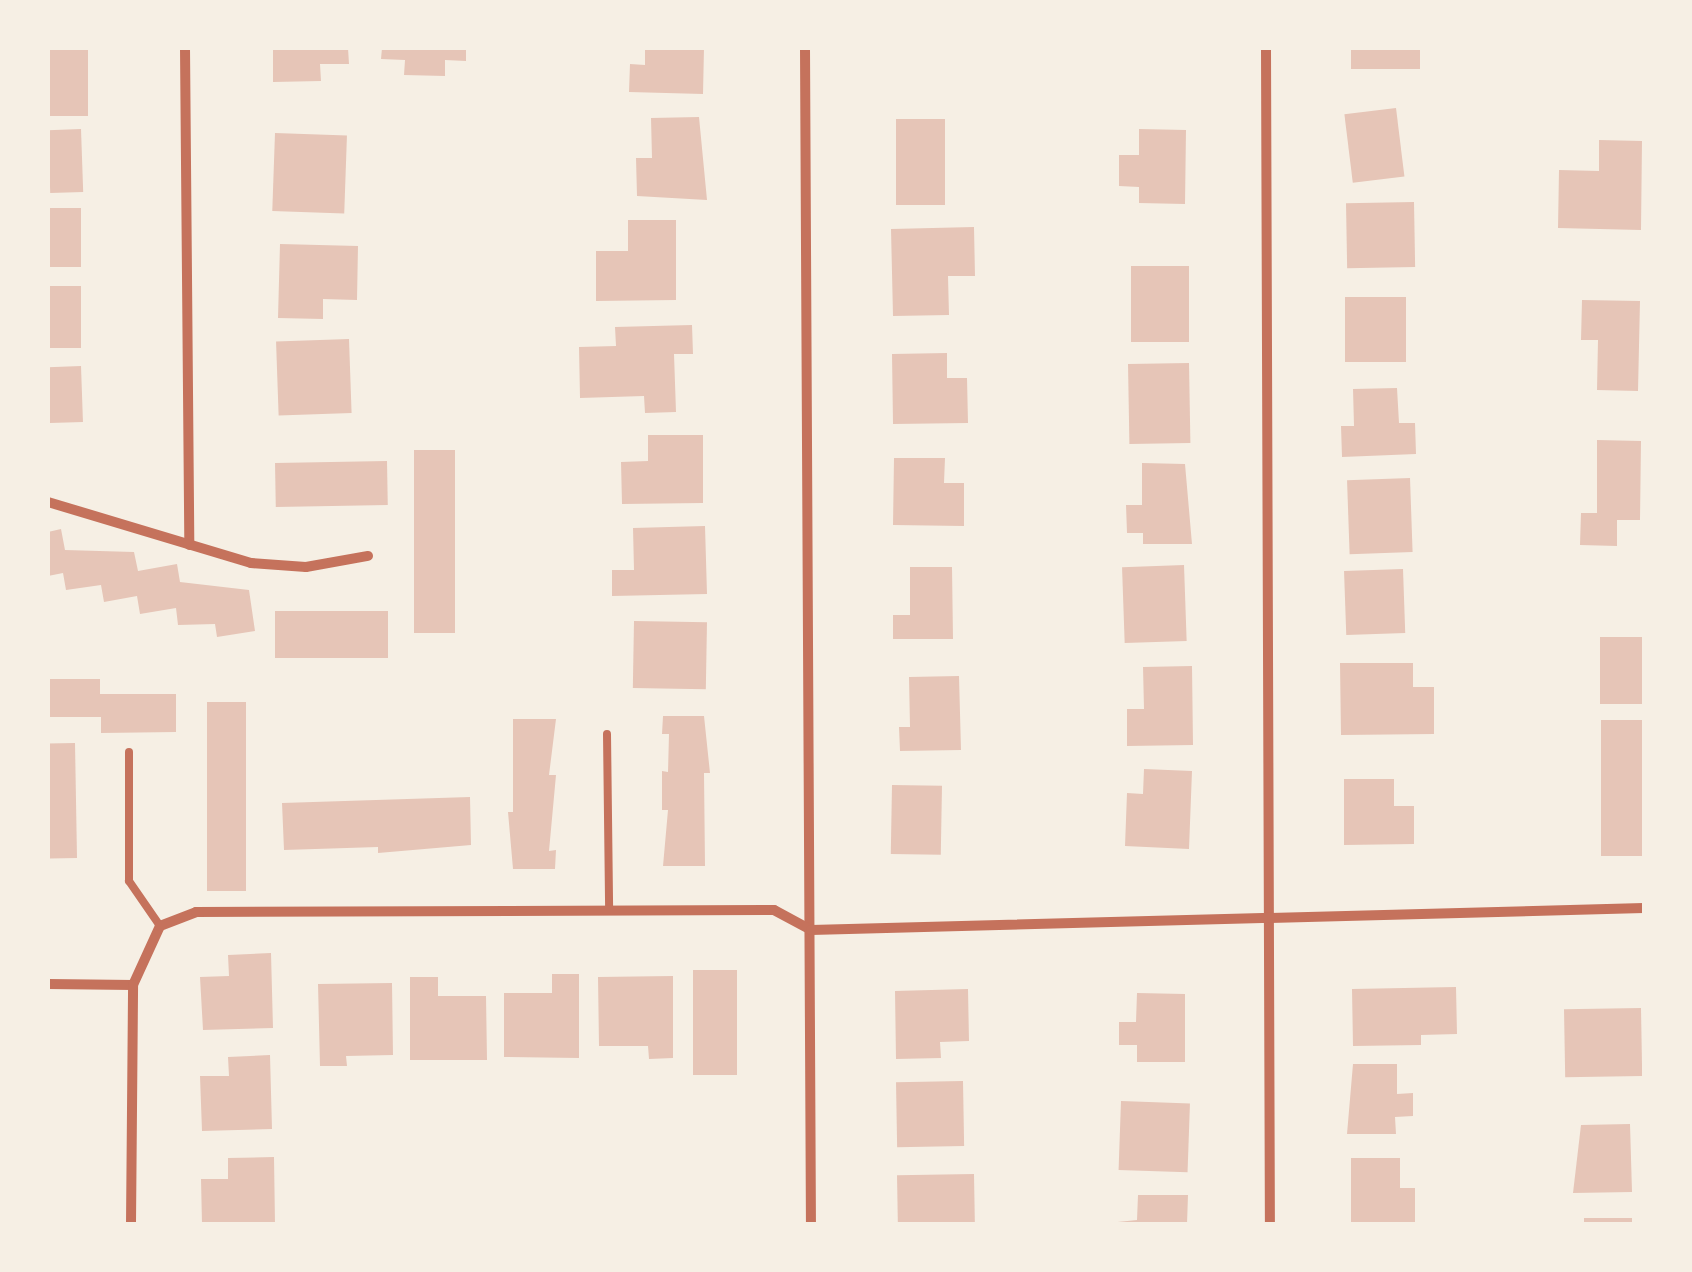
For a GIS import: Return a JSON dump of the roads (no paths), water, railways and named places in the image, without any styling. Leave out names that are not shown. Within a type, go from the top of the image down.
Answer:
[{"type":"street","points":[[185,48],[188,544]]},
{"type":"street","points":[[805,48],[811,1224]]},
{"type":"street","points":[[1266,48],[1270,1224]]},
{"type":"street","points":[[48,502],[278,566],[368,556]]},
{"type":"street","points":[[131,1224],[132,985],[160,926],[196,912],[774,910],[812,930],[1644,908]]},
{"type":"street","points":[[48,984],[132,985]]},
{"type":"lane","points":[[606,734],[610,910]]},
{"type":"lane","points":[[129,752],[129,882],[160,926]]}]
